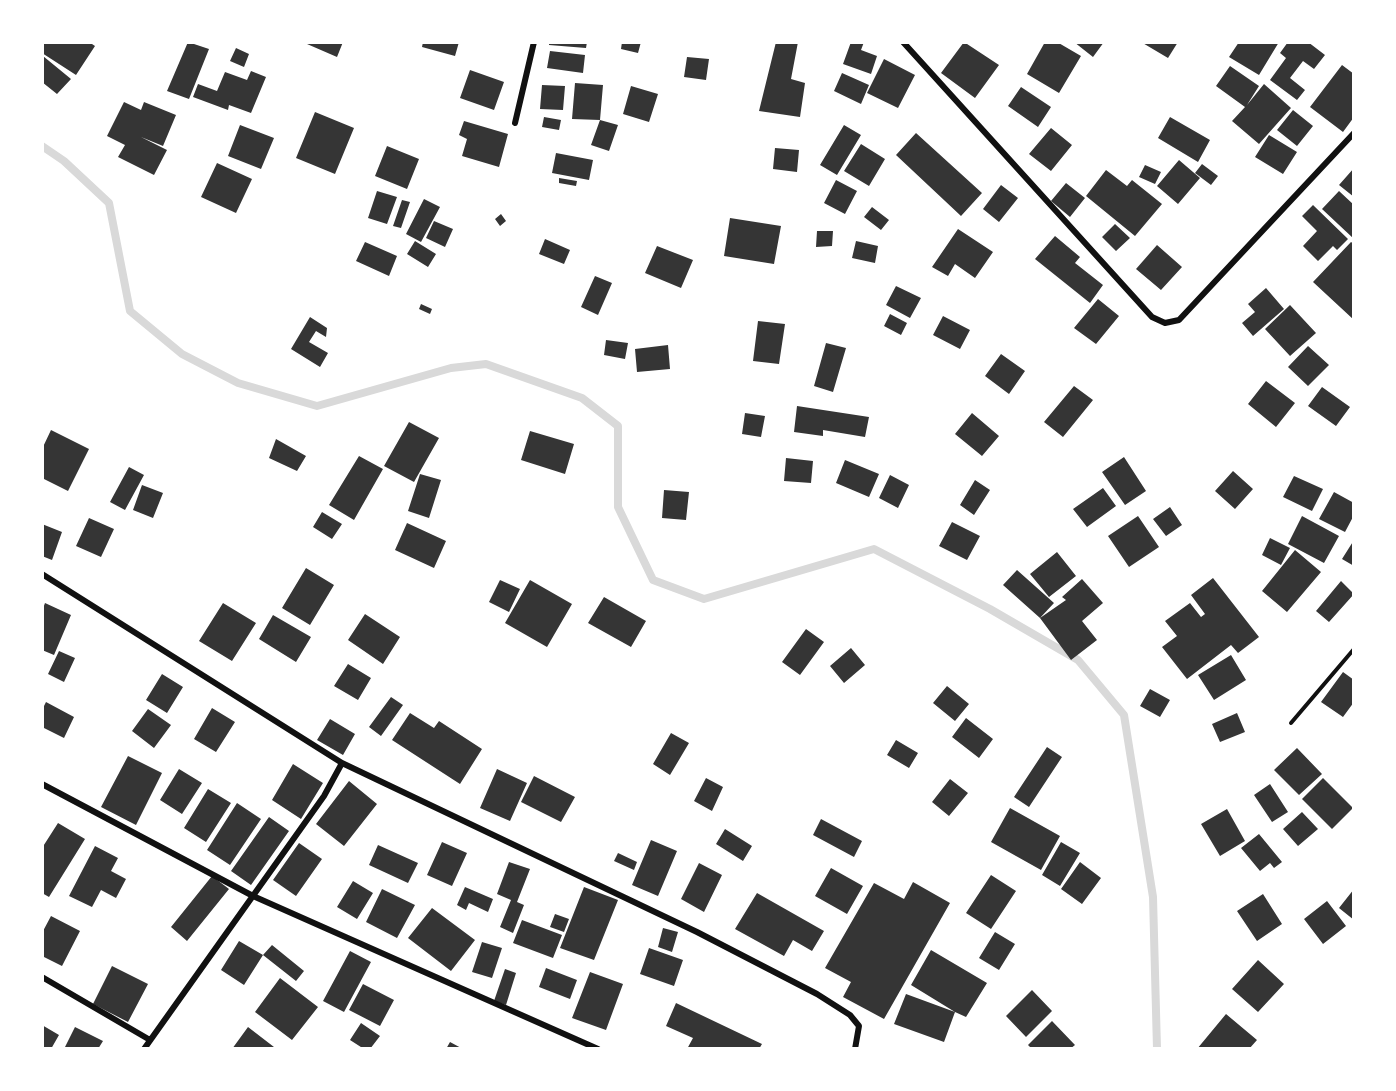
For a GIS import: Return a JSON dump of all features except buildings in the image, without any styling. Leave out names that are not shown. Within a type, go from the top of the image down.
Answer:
[{"type":"street","points":[[515,123],[534,42]]},
{"type":"street","points":[[903,42],[1152,317],[1166,323],[1179,320],[1354,133]]},
{"type":"street","points":[[42,574],[342,763],[697,932],[817,993],[850,1015],[859,1026],[855,1049]]},
{"type":"street","points":[[144,1049],[324,796],[342,763]]},
{"type":"street","points":[[42,784],[254,896],[598,1049]]},
{"type":"street","points":[[42,977],[150,1041]]},
{"type":"path","points":[[1291,723],[1354,649]]},
{"type":"waterway","points":[[42,146],[64,161],[109,203],[130,311],[182,354],[238,383],[317,406],[451,368],[486,364],[582,398],[618,426],[618,507],[653,580],[704,599],[874,549],[990,609],[1078,660],[1124,715],[1153,897],[1157,1049]]}]
